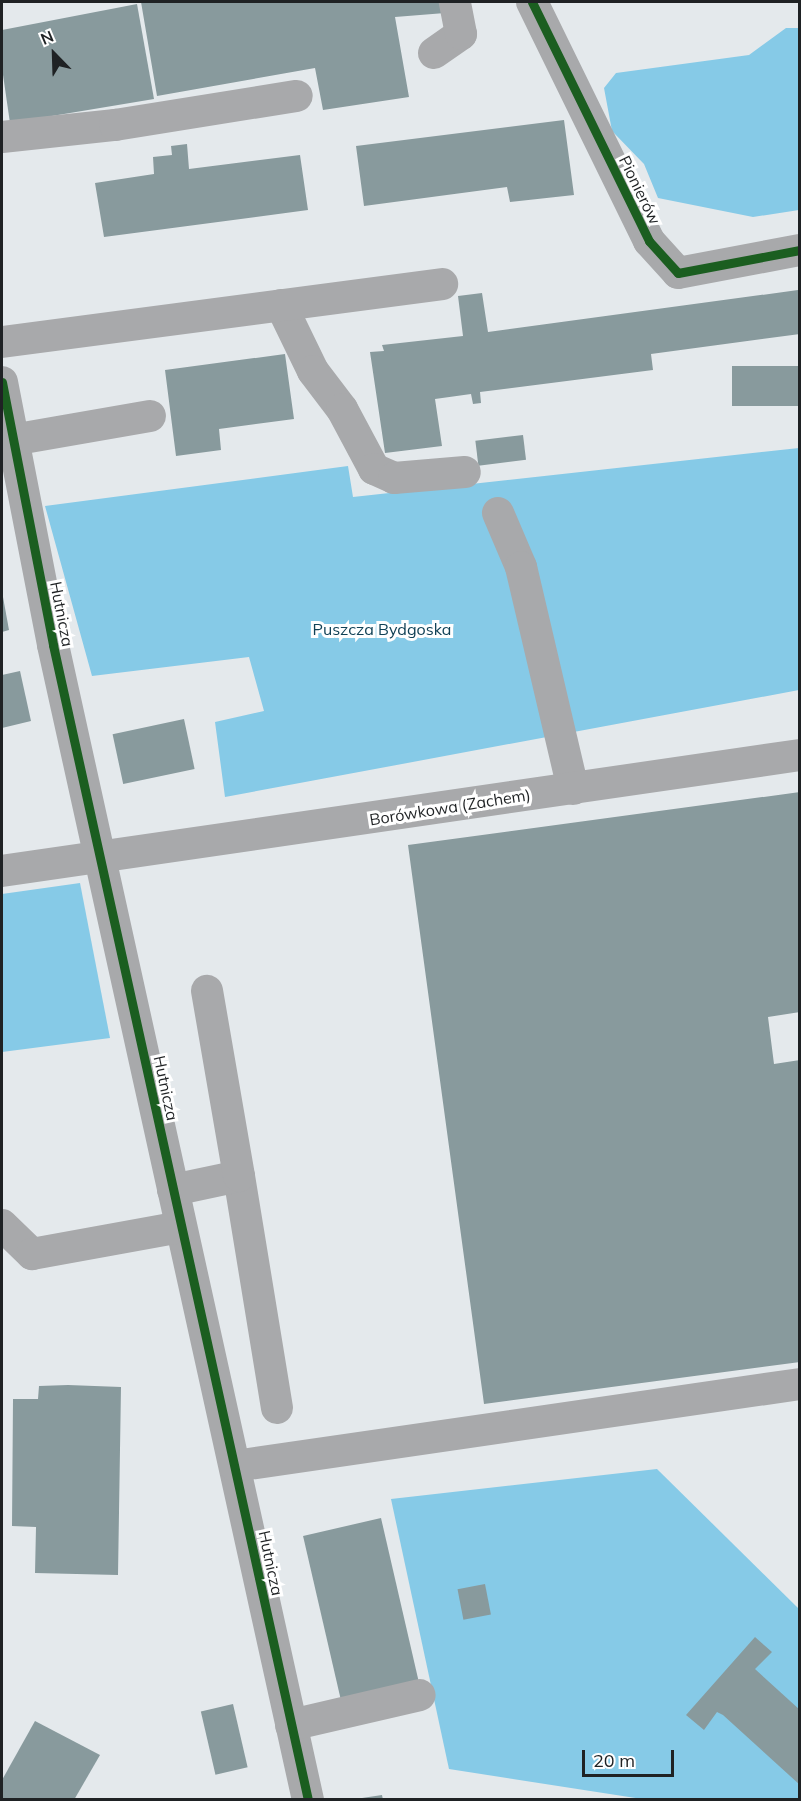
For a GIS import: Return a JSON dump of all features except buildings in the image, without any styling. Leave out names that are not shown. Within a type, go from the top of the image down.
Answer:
[{"type":"street","points":[[434,53],[460,34],[455,2]]},
{"type":"street","name":"Pionierów","points":[[532,2],[649,241],[678,273],[800,250]]},
{"type":"street","points":[[2,137],[115,125],[297,96]]},
{"type":"street","points":[[2,342],[442,284]]},
{"type":"street","points":[[281,305],[313,371],[342,409],[374,468],[394,478],[465,472]]},
{"type":"street","name":"Hutnicza","points":[[2,382],[12,440],[100,857],[308,1800]]},
{"type":"street","points":[[12,440],[150,416]]},
{"type":"street","points":[[498,513],[521,567],[573,789]]},
{"type":"street","name":"Borówkowa (Zachem)","points":[[2,871],[800,755]]},
{"type":"street","points":[[207,991],[277,1408]]},
{"type":"street","points":[[173,1190],[239,1176]]},
{"type":"street","points":[[2,1225],[32,1254],[181,1227]]},
{"type":"street","points":[[235,1466],[800,1384]]},
{"type":"street","points":[[291,1725],[420,1695]]},
{"type":"green space","points":[[786,28],[799,28],[799,210],[753,217],[658,198],[644,164],[612,131],[604,88],[616,73],[749,55]]},
{"type":"green space","name":"Puszcza Bydgoska","points":[[799,448],[799,690],[225,797],[215,722],[264,711],[249,657],[92,676],[45,506],[348,466],[353,497]]},
{"type":"green space","points":[[80,883],[110,1038],[2,1052],[2,894]]},
{"type":"green space","points":[[657,1469],[799,1609],[799,1799],[642,1799],[449,1769],[391,1499]]},
{"type":"cycle path","points":[[532,2],[649,241],[678,273],[800,250]]},
{"type":"cycle path","points":[[2,382],[53,645],[308,1800]]}]
